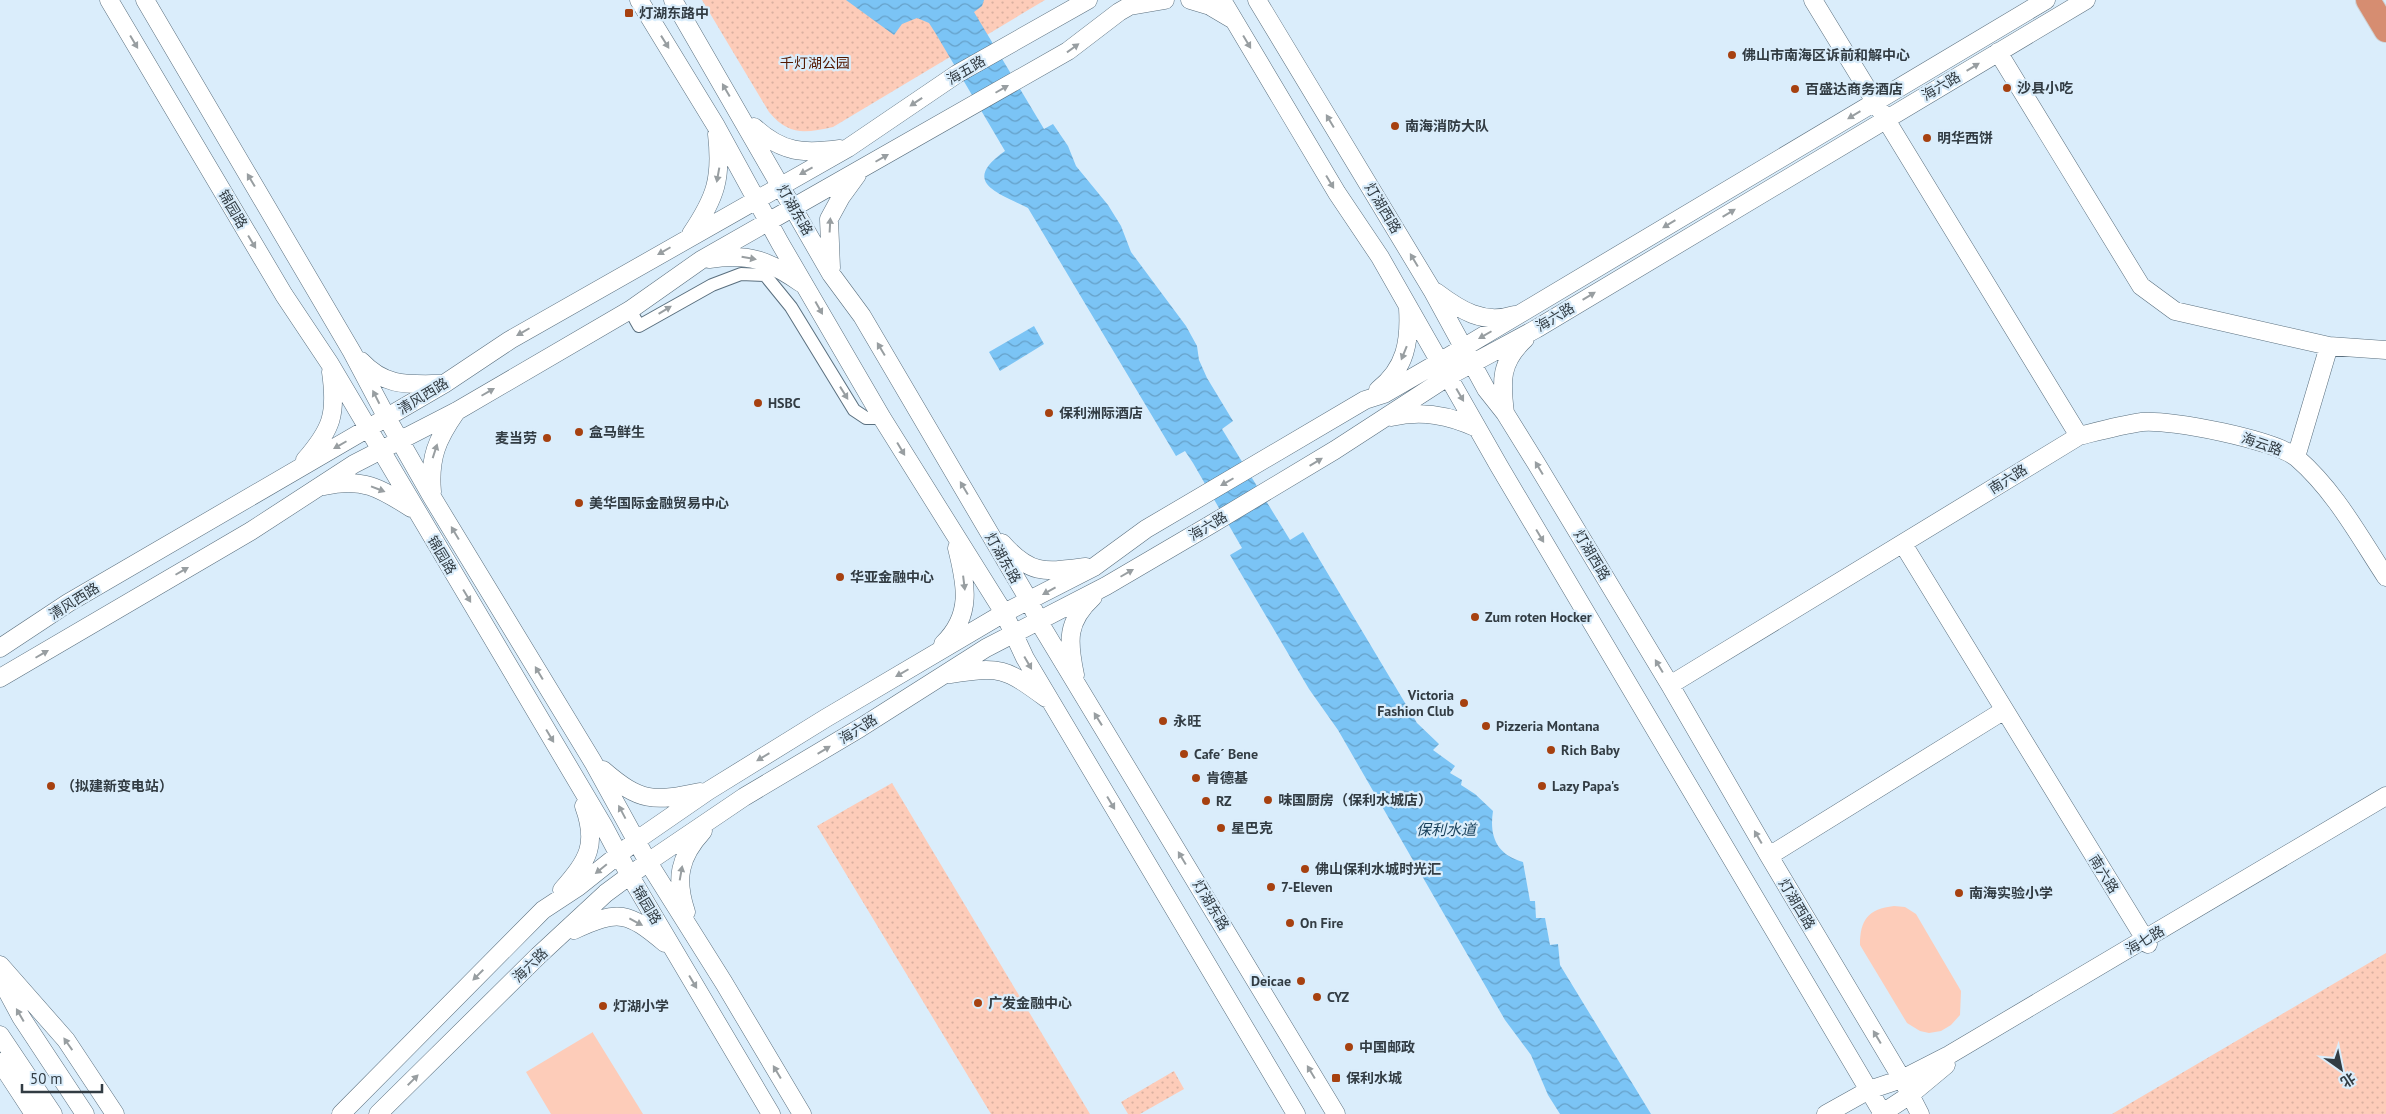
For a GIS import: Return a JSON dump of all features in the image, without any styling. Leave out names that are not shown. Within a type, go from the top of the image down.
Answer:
[{"type":"highway","points":[[2368,0],[2386,30]]},
{"type":"main road","name":"锦园路","points":[[109,0],[284,295],[330,364],[574,775],[620,854],[630,876],[770,1114]]},
{"type":"main road","points":[[145,0],[352,352],[380,377],[396,383],[444,384]]},
{"type":"main road","name":"灯湖东路","points":[[639,0],[716,126],[768,221],[882,418],[1004,613],[1013,635],[1051,703],[1296,1114]]},
{"type":"main road","name":"灯湖东路","points":[[673,0],[832,274],[862,316],[1030,602],[1039,622],[1077,686],[1336,1114]]},
{"type":"main road","name":"海五路","points":[[848,148],[956,74],[1088,0]]},
{"type":"main road","points":[[1135,3],[1165,0]]},
{"type":"main road","points":[[1190,0],[1210,6],[1233,20]]},
{"type":"main road","name":"灯湖西路","points":[[1222,0],[1337,193],[1380,257],[1478,428],[1788,953],[1856,1064],[1882,1114]]},
{"type":"main road","points":[[1814,0],[2078,436]]},
{"type":"main road","name":"海六路","points":[[378,1114],[558,938],[606,894],[648,862],[717,815],[986,648],[1106,586],[1210,526],[1335,450],[1527,311],[2046,0]]},
{"type":"main road","name":"海六路","points":[[1467,355],[1536,329],[2086,0]]},
{"type":"main road","name":"灯湖西路","points":[[1258,1],[1432,290],[1486,389],[1505,414],[1670,685],[1902,1079],[1920,1114]]},
{"type":"main road","name":"清风西路","points":[[0,678],[251,531],[379,449],[457,411],[630,310],[701,260],[1068,51],[1135,3]]},
{"type":"main road","points":[[1998,52],[2141,286],[2175,311],[2329,346],[2386,350]]},
{"type":"main road","points":[[740,113],[770,142],[788,148],[822,151],[848,148]]},
{"type":"main road","points":[[689,237],[709,208],[716,185],[720,162],[716,126]]},
{"type":"main road","name":"清风西路","points":[[0,648],[68,603],[444,384],[510,340],[848,148]]},
{"type":"main road","points":[[832,274],[829,219],[841,197],[862,169]]},
{"type":"main road","points":[[701,260],[732,256],[750,257],[778,267],[807,287]]},
{"type":"main road","points":[[1432,290],[1463,312],[1483,318],[1503,318],[1527,311]]},
{"type":"main road","points":[[1365,400],[1389,380],[1404,356],[1409,340],[1408,305]]},
{"type":"main road","points":[[1505,414],[1502,374],[1515,348],[1536,329]]},
{"type":"main road","points":[[2296,457],[2329,346]]},
{"type":"main road","name":"锦园路","points":[[352,352],[386,418],[400,439],[432,497],[594,762],[648,862],[802,1114]]},
{"type":"main road","points":[[296,470],[321,442],[331,424],[334,403],[330,364]]},
{"type":"main road","name":"海六路","points":[[341,1114],[543,910],[578,887],[637,840],[708,791],[1004,613],[1030,602],[1094,567],[1146,529],[1365,400],[1445,369]]},
{"type":"main road","points":[[432,497],[430,475],[432,455],[442,431],[457,411]]},
{"type":"main road","points":[[1378,420],[1409,413],[1430,413],[1444,415],[1478,428]]},
{"type":"main road","name":"海云路","points":[[2078,436],[2144,422],[2217,430],[2277,448],[2296,457],[2333,495],[2386,577]]},
{"type":"main road","name":"南六路","points":[[2078,436],[1902,544],[2146,942]]},
{"type":"main road","points":[[314,489],[335,484],[356,483],[379,487],[416,511]]},
{"type":"main road","points":[[981,519],[1016,559],[1030,568],[1062,570],[1094,567]]},
{"type":"main road","points":[[929,657],[953,634],[966,597],[963,571],[954,535]]},
{"type":"main road","points":[[1670,685],[1902,544]]},
{"type":"main road","points":[[974,567],[986,569],[994,567],[998,563],[1001,554]]},
{"type":"main road","points":[[1077,686],[1070,640],[1073,623],[1082,607],[1106,586]]},
{"type":"main road","points":[[943,675],[984,668],[1003,671],[1022,681],[1051,703]]},
{"type":"main road","points":[[1769,856],[2003,711]]},
{"type":"main road","points":[[594,762],[619,784],[635,794],[648,798],[661,799],[708,791]]},
{"type":"main road","points":[[543,910],[582,867],[590,850],[590,822],[574,775]]},
{"type":"main road","name":"海七路","points":[[1882,1114],[1910,1095],[1950,1062],[2386,796]]},
{"type":"main road","name":"海七路","points":[[1826,1114],[1869,1090],[1902,1079],[1942,1060],[2386,803]]},
{"type":"main road","points":[[694,936],[679,892],[680,874],[685,855],[697,837],[717,815]]},
{"type":"main road","points":[[558,938],[596,920],[612,916],[628,917],[643,925],[674,950]]},
{"type":"main road","points":[[0,965],[66,1040],[115,1114]]},
{"type":"main road","points":[[0,978],[21,1017],[85,1114]]},
{"type":"main road","points":[[0,1035],[53,1114]]},
{"type":"main road","points":[[0,1062],[34,1114]]},
{"type":"street","points":[[630,310],[639,326],[712,285],[741,274],[764,275],[791,307],[854,410],[866,418],[882,418]]},
{"type":"green space","name":"千灯湖公园","points":[[702,0],[1045,0],[833,127],[814,131],[798,131],[776,120],[769,112]]},
{"type":"green space","points":[[892,783],[1090,1114],[991,1114],[817,826]]},
{"type":"green space","points":[[1894,906],[1905,907],[1916,914],[1961,991],[1960,1015],[1951,1025],[1941,1031],[1929,1033],[1920,1031],[1907,1023],[1860,945],[1860,936],[1867,917],[1878,910]]},
{"type":"green space","points":[[2386,953],[2386,1114],[2112,1114]]},
{"type":"green space","points":[[593,1032],[643,1114],[551,1114],[526,1072]]},
{"type":"green space","points":[[1174,1071],[1184,1089],[1140,1114],[1128,1114],[1121,1102]]},
{"type":"water","name":"保利水道","points":[[846,0],[984,0],[982,6],[974,12],[1044,129],[1053,124],[1068,146],[1076,166],[1108,205],[1121,226],[1131,252],[1186,326],[1197,346],[1199,360],[1207,378],[1233,421],[1222,429],[1290,540],[1303,532],[1417,723],[1439,744],[1433,750],[1455,766],[1450,773],[1462,780],[1461,785],[1475,794],[1493,811],[1492,829],[1497,844],[1507,855],[1523,862],[1530,901],[1535,901],[1536,918],[1545,918],[1550,945],[1558,944],[1560,965],[1651,1114],[1560,1114],[1548,1095],[1531,1055],[1505,1020],[1338,730],[1309,689],[1230,555],[1242,548],[1193,463],[1185,451],[1176,456],[1028,208],[1005,197],[988,185],[985,178],[986,171],[992,162],[1005,151],[929,23],[917,18],[902,24],[894,35]]},
{"type":"water","points":[[1034,326],[1044,344],[1000,371],[989,352]]},
{"type":"place","name":"灯湖东路中","points":[[629,13]]},
{"type":"place","name":"佛山市南海区诉前和解中心","points":[[1732,55]]},
{"type":"place","name":"沙县小吃","points":[[2007,88]]},
{"type":"place","name":"百盛达商务酒店","points":[[1795,89]]},
{"type":"place","name":"南海消防大队","points":[[1395,126]]},
{"type":"place","name":"明华西饼","points":[[1927,138]]},
{"type":"place","name":"HSBC","points":[[758,403]]},
{"type":"place","name":"保利洲际酒店","points":[[1049,413]]},
{"type":"place","name":"盒马鲜生","points":[[579,432]]},
{"type":"place","name":"麦当劳","points":[[547,438]]},
{"type":"place","name":"美华国际金融贸易中心","points":[[579,503]]},
{"type":"place","name":"华亚金融中心","points":[[840,577]]},
{"type":"place","name":"Zum roten Hocker","points":[[1475,617]]},
{"type":"place","name":"Victoria Fashion Club","points":[[1464,703]]},
{"type":"place","name":"永旺","points":[[1163,721]]},
{"type":"place","name":"Pizzeria Montana","points":[[1486,726]]},
{"type":"place","name":"Rich Baby","points":[[1551,750]]},
{"type":"place","name":"Cafe´ Bene","points":[[1184,754]]},
{"type":"place","name":"肯德基","points":[[1196,778]]},
{"type":"place","name":"（拟建新变电站）","points":[[51,786]]},
{"type":"place","name":"Lazy Papa's","points":[[1542,786]]},
{"type":"place","name":"味国厨房（保利水城店）","points":[[1268,800]]},
{"type":"place","name":"RZ","points":[[1206,801]]},
{"type":"place","name":"星巴克","points":[[1221,828]]},
{"type":"place","name":"佛山保利水城时光汇","points":[[1305,869]]},
{"type":"place","name":"7-Eleven","points":[[1271,887]]},
{"type":"place","name":"南海实验小学","points":[[1959,893]]},
{"type":"place","name":"On Fire","points":[[1290,923]]},
{"type":"place","name":"Deicae","points":[[1301,981]]},
{"type":"place","name":"CYZ","points":[[1317,997]]},
{"type":"place","name":"广发金融中心","points":[[978,1003]]},
{"type":"place","name":"灯湖小学","points":[[603,1006]]},
{"type":"place","name":"中国邮政","points":[[1349,1047]]},
{"type":"place","name":"保利水城","points":[[1336,1078]]}]
